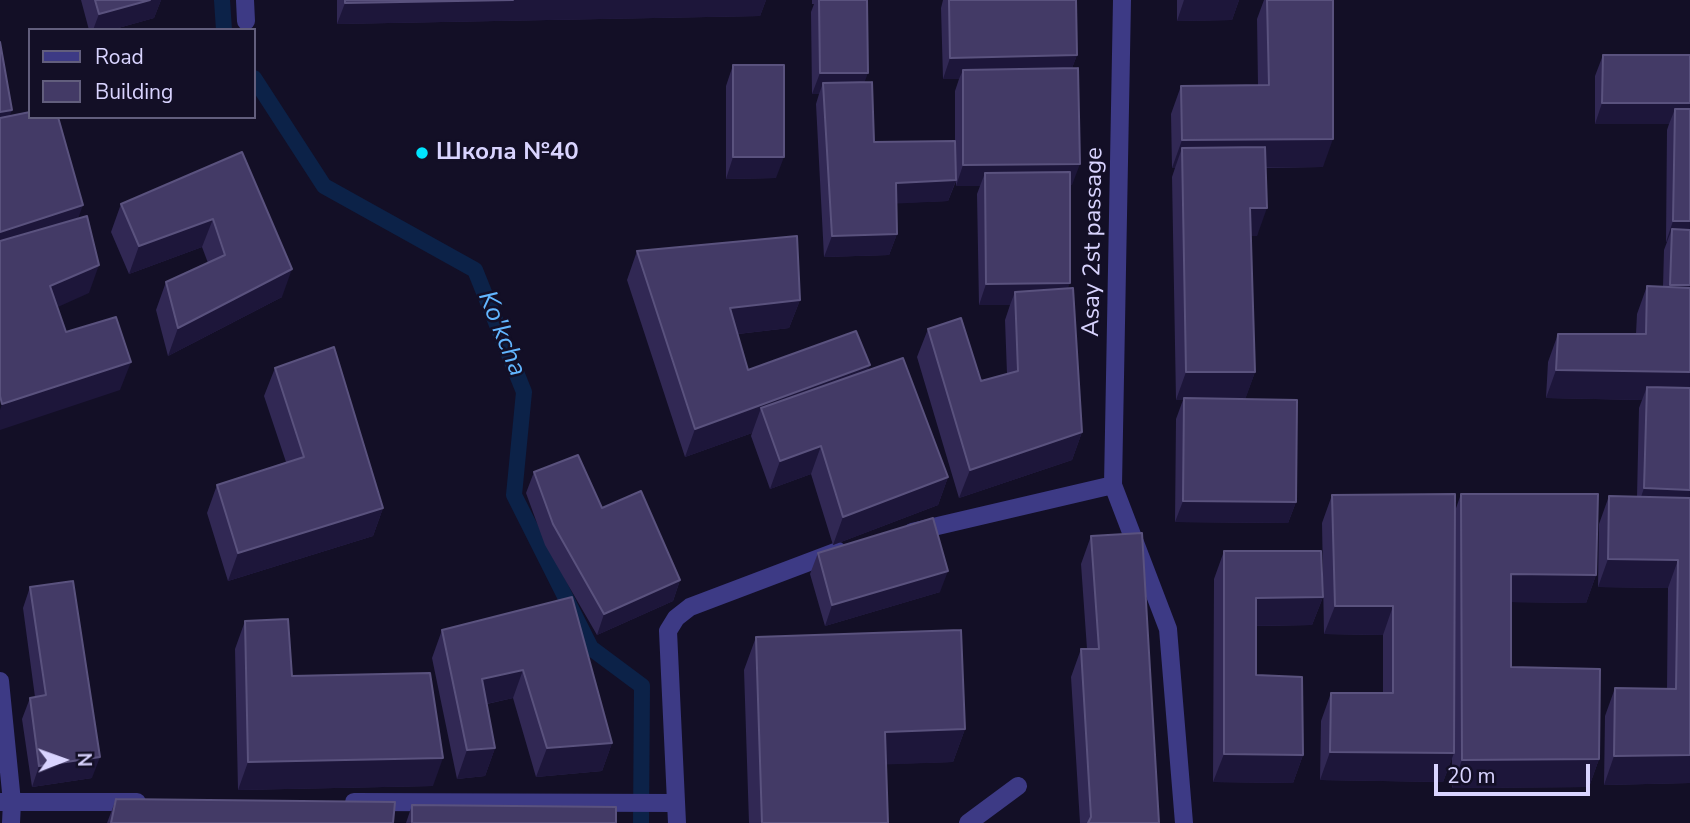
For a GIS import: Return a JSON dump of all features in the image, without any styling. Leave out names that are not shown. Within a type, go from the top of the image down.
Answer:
[{"type":"street","points":[[245,0],[246,21]]},
{"type":"street","name":"Asay 2st passage","points":[[1113,485],[1122,0]]},
{"type":"street","points":[[897,536],[1113,485],[1168,629],[1184,823]]},
{"type":"street","points":[[677,823],[668,631],[677,618],[690,607],[857,545]]},
{"type":"street","points":[[0,681],[6,802],[11,823]]},
{"type":"street","points":[[968,823],[1018,786]]},
{"type":"street","points":[[6,802],[151,802]]},
{"type":"street","points":[[332,802],[676,803]]},
{"type":"building","points":[[95,0],[150,0],[99,14]]},
{"type":"building","points":[[345,0],[513,0],[345,3]]},
{"type":"building","points":[[819,0],[867,0],[868,73],[820,73]]},
{"type":"building","points":[[949,0],[1076,0],[1077,55],[950,58]]},
{"type":"building","points":[[1267,0],[1333,0],[1333,139],[1182,140],[1181,86],[1269,85]]},
{"type":"building","points":[[0,42],[12,110],[0,112]]},
{"type":"building","points":[[1603,55],[1690,55],[1690,103],[1602,103]]},
{"type":"building","points":[[733,65],[784,65],[784,157],[733,157]]},
{"type":"building","points":[[1078,68],[1080,164],[963,165],[963,70]]},
{"type":"building","points":[[872,82],[874,142],[955,141],[956,180],[896,183],[897,234],[832,236],[823,83]]},
{"type":"building","points":[[1675,109],[1690,109],[1690,221],[1673,221]]},
{"type":"building","points":[[28,112],[28,119],[59,119],[83,205],[0,232],[0,118]]},
{"type":"building","points":[[1265,147],[1267,208],[1250,208],[1255,372],[1186,372],[1182,148]]},
{"type":"building","points":[[242,152],[292,269],[178,328],[166,282],[225,255],[213,219],[139,246],[121,204]]},
{"type":"building","points":[[1070,172],[1070,283],[986,284],[985,173]]},
{"type":"building","points":[[87,216],[99,265],[50,286],[66,332],[116,317],[131,362],[2,404],[0,241]]},
{"type":"building","points":[[1672,229],[1690,230],[1690,285],[1670,285]]},
{"type":"building","points":[[797,236],[800,300],[730,308],[748,370],[856,331],[870,365],[695,429],[637,251]]},
{"type":"building","points":[[1647,286],[1690,288],[1690,372],[1556,370],[1558,334],[1646,334]]},
{"type":"building","points":[[1073,288],[1082,432],[970,470],[928,329],[961,318],[981,381],[1018,371],[1015,292]]},
{"type":"building","points":[[334,347],[383,508],[238,553],[217,485],[304,457],[275,368]]},
{"type":"building","points":[[903,358],[948,477],[843,517],[821,446],[780,461],[761,408]]},
{"type":"building","points":[[1647,387],[1690,388],[1690,490],[1644,488]]},
{"type":"building","points":[[1184,398],[1297,400],[1296,502],[1183,501]]},
{"type":"building","points":[[578,455],[602,508],[641,491],[680,580],[604,614],[553,524],[534,472]]},
{"type":"building","points":[[1455,494],[1454,753],[1330,752],[1331,693],[1393,693],[1393,606],[1335,606],[1332,495]]},
{"type":"building","points":[[1461,494],[1598,494],[1596,575],[1511,574],[1511,667],[1600,669],[1599,759],[1462,760]]},
{"type":"building","points":[[1609,496],[1690,498],[1690,755],[1614,756],[1615,688],[1676,689],[1678,560],[1608,559]]},
{"type":"building","points":[[933,518],[948,571],[832,605],[818,553]]},
{"type":"building","points":[[1142,533],[1159,823],[1088,823],[1091,817],[1081,649],[1099,649],[1091,536]]},
{"type":"building","points":[[1224,551],[1321,551],[1323,597],[1256,598],[1256,675],[1302,677],[1303,755],[1224,754]]},
{"type":"building","points":[[73,581],[100,757],[39,766],[30,698],[46,695],[30,587]]},
{"type":"building","points":[[572,597],[612,743],[547,748],[523,670],[482,679],[495,748],[467,750],[442,630]]},
{"type":"building","points":[[288,619],[292,676],[430,673],[443,758],[248,762],[245,621]]},
{"type":"building","points":[[961,630],[965,729],[885,732],[888,823],[762,823],[756,637]]},
{"type":"building","points":[[116,799],[395,802],[393,823],[111,823]]},
{"type":"building","points":[[412,805],[616,807],[616,823],[412,823]]},
{"type":"waterway","name":"Ko'kcha","points":[[222,0],[224,28]]},
{"type":"waterway","name":"Ko'kcha","points":[[256,81],[324,186],[475,270],[524,392],[514,495],[591,648],[642,686],[641,823]]},
{"type":"place","name":"Школа №40","points":[[422,153]]}]
